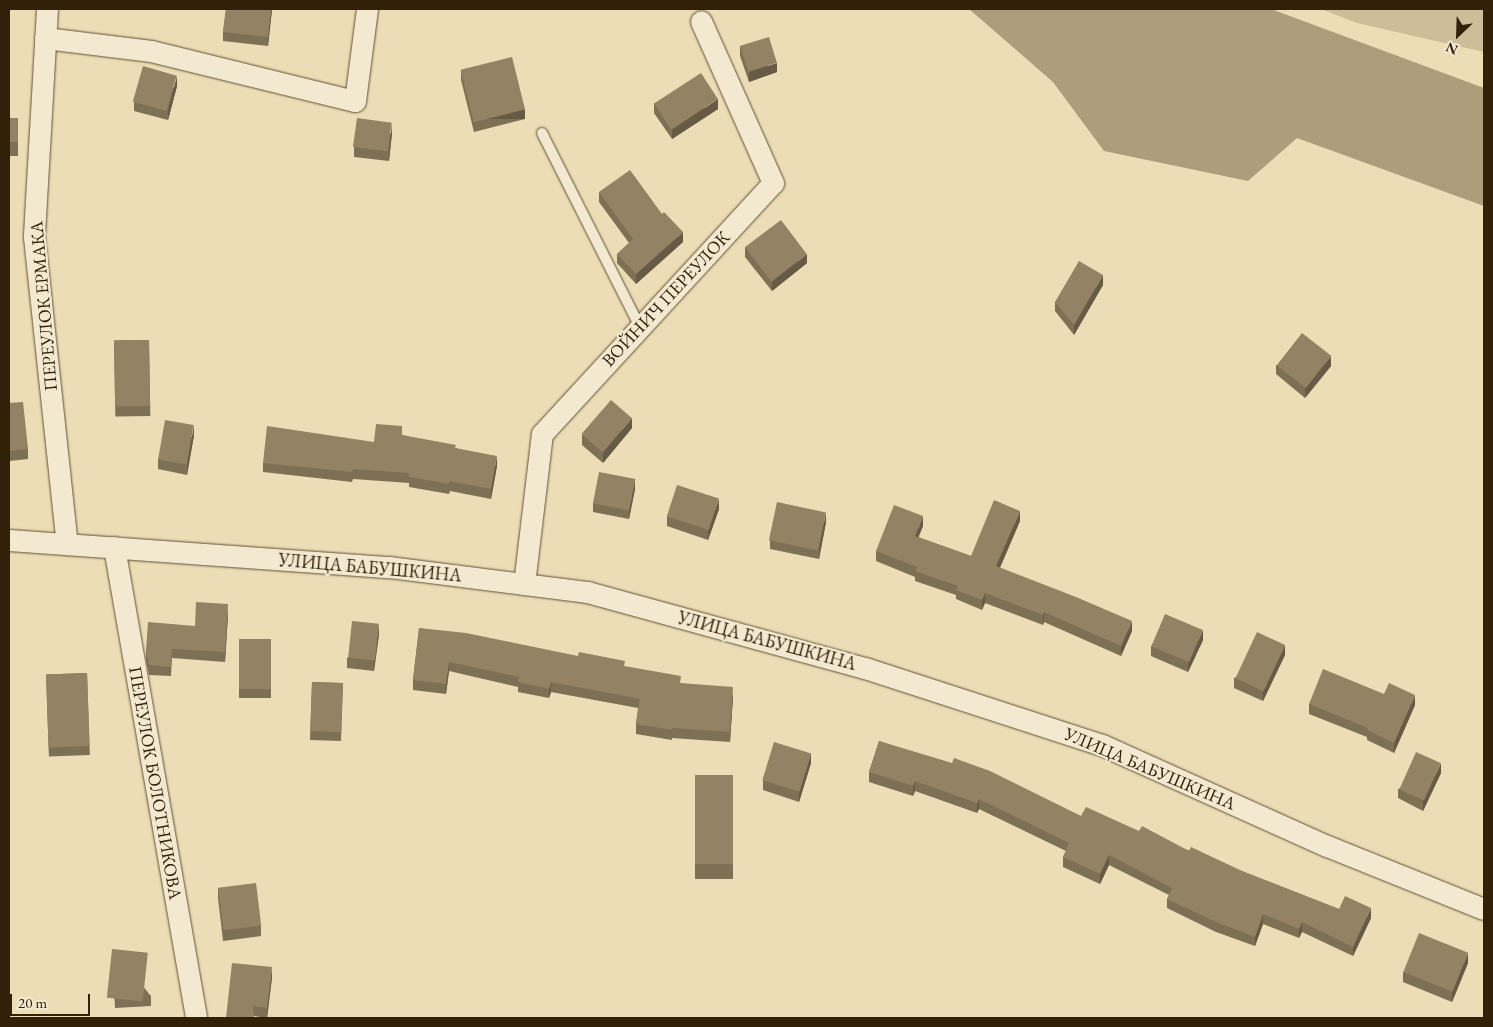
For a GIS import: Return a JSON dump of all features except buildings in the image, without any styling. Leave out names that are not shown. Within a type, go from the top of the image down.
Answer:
[{"type":"street","name":"ПЕРЕУЛОК ЕРМАКА","points":[[47,9],[34,237],[67,544]]},
{"type":"street","points":[[45,38],[151,51],[355,101],[367,9]]},
{"type":"street","name":"ВОЙНИЧ ПЕРЕУЛОК","points":[[524,584],[542,434],[773,183],[701,21]]},
{"type":"street","name":"УЛИЦА БАБУШКИНА","points":[[9,540],[390,567],[587,592],[865,668],[1102,745],[1327,846],[1484,909]]},
{"type":"street","name":"ПЕРЕУЛОК БОЛОТНИКОВА","points":[[114,547],[196,1018]]},
{"type":"lane","points":[[542,133],[640,327]]},
{"type":"shaded area","points":[[969,9],[1271,9],[1484,88],[1484,206],[1297,138],[1248,181],[1104,151],[1053,82]]},
{"type":"shaded area","points":[[1321,9],[1484,9],[1484,52],[1357,23]]}]
